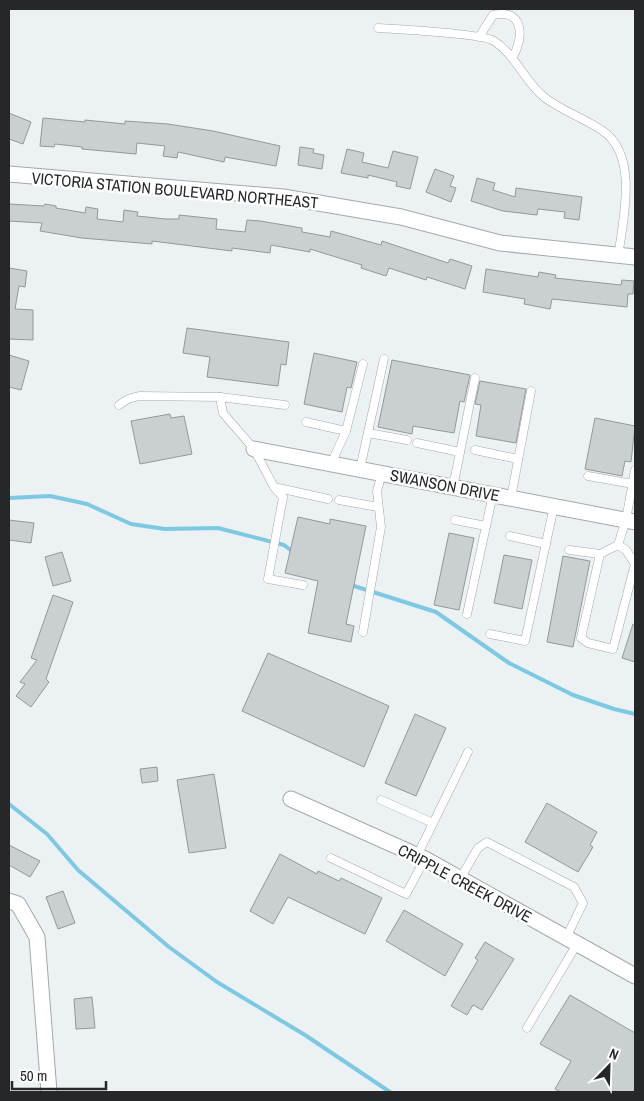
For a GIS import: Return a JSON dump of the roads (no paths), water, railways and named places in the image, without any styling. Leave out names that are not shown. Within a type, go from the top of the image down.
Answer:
[{"type":"street","name":"VICTORIA STATION BOULEVARD NORTHEAST","points":[[9,174],[283,197],[401,217],[500,243],[635,257]]},
{"type":"street","name":"SWANSON DRIVE","points":[[254,449],[631,521]]},
{"type":"street","name":"CRIPPLE CREEK DRIVE","points":[[291,800],[421,858],[635,976]]},
{"type":"street","points":[[9,901],[18,904],[37,936],[49,1092]]},
{"type":"lane","points":[[480,37],[492,15],[501,13],[508,15],[515,20],[522,34],[519,46],[513,57]]},
{"type":"lane","points":[[378,28],[493,39],[513,57],[535,90],[557,107],[605,132],[616,146],[624,163],[627,182],[618,256]]},
{"type":"lane","points":[[360,469],[384,359]]},
{"type":"lane","points":[[331,464],[346,431],[364,364]]},
{"type":"lane","points":[[453,487],[475,378]]},
{"type":"lane","points":[[511,498],[531,392]]},
{"type":"lane","points":[[119,406],[128,399],[139,396],[220,397],[284,405]]},
{"type":"lane","points":[[220,397],[223,413],[254,449],[274,486],[283,497],[268,579],[303,585]]},
{"type":"lane","points":[[306,422],[346,431]]},
{"type":"lane","points":[[368,433],[407,440]]},
{"type":"lane","points":[[417,443],[460,452]]},
{"type":"lane","points":[[475,450],[518,458]]},
{"type":"lane","points":[[569,550],[600,554],[618,545],[631,521],[635,470]]},
{"type":"lane","points":[[363,632],[381,526],[377,491],[382,473]]},
{"type":"lane","points":[[588,476],[633,484]]},
{"type":"lane","points":[[274,486],[328,499]]},
{"type":"lane","points":[[467,614],[493,494]]},
{"type":"lane","points":[[339,500],[378,507]]},
{"type":"lane","points":[[490,634],[525,641],[554,506]]},
{"type":"lane","points":[[455,520],[486,526]]},
{"type":"lane","points":[[510,536],[546,544]]},
{"type":"lane","points":[[600,554],[581,638],[588,643],[613,649],[635,564],[626,550],[618,545]]},
{"type":"lane","points":[[331,858],[406,894],[433,823],[468,752]]},
{"type":"lane","points":[[381,800],[433,823]]},
{"type":"lane","points":[[460,879],[478,848],[487,842],[574,887],[583,903],[572,941],[527,1028]]},
{"type":"waterway","points":[[9,498],[50,496],[87,504],[131,524],[165,529],[218,528],[284,545],[293,552]]},
{"type":"waterway","points":[[351,585],[436,612],[509,663],[573,695],[635,714]]},
{"type":"waterway","points":[[9,804],[47,834],[78,870],[169,947],[217,982],[305,1035],[390,1092]]}]
